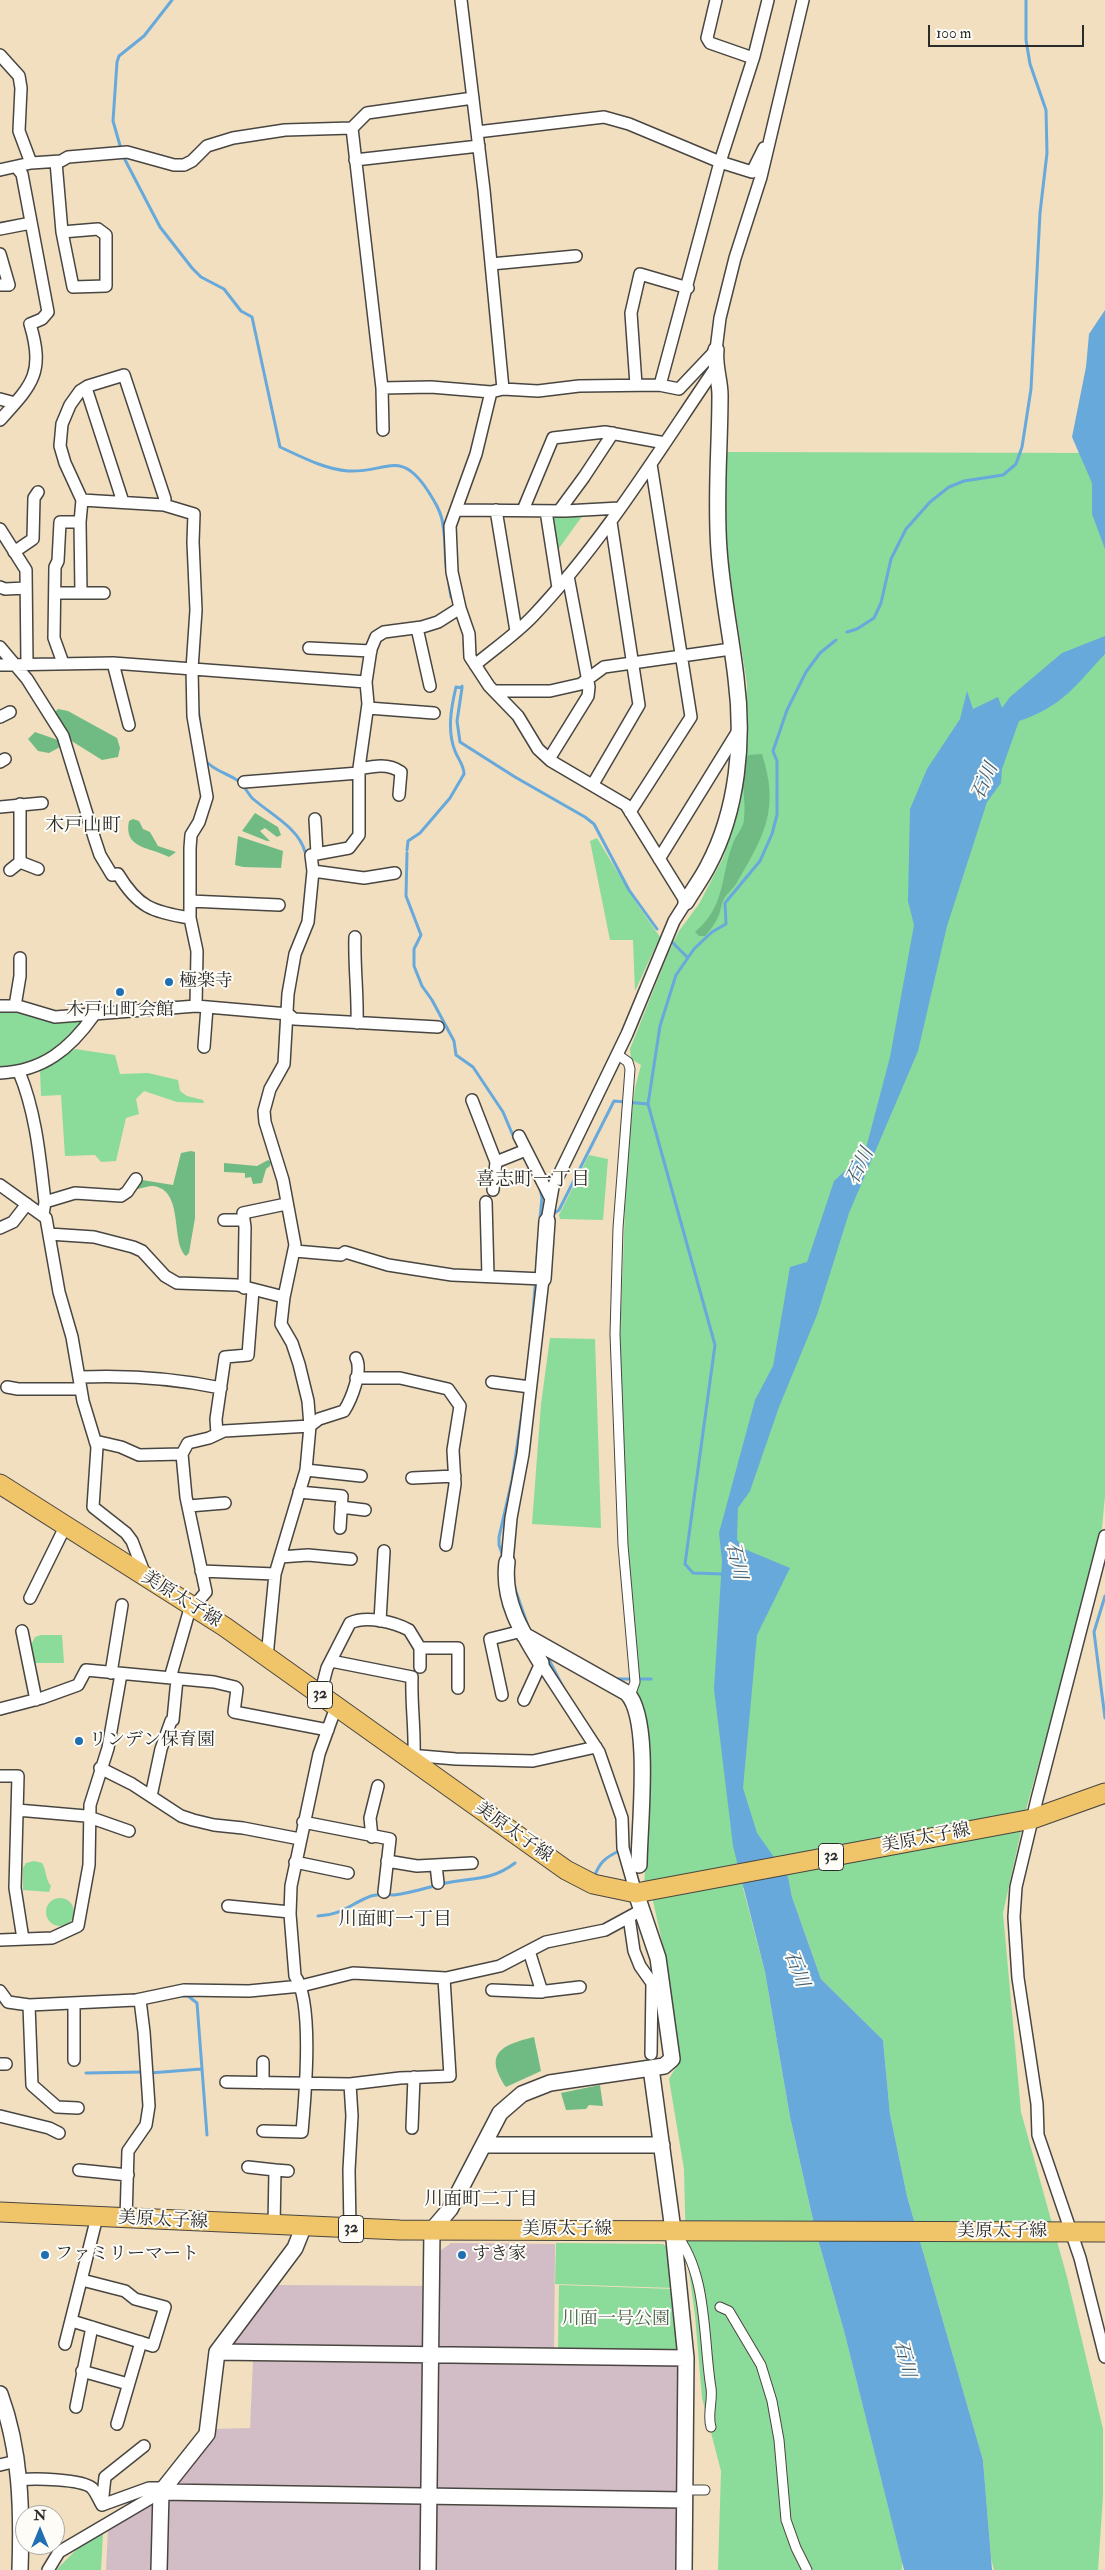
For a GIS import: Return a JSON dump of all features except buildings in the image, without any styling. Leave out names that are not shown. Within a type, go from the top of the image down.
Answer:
[{"type":"main road","name":"美原太子線","points":[[0,1484],[64,1527],[193,1607],[267,1657],[336,1707],[409,1755],[575,1876],[606,1888],[637,1904],[1026,1820],[1105,1793]]},
{"type":"main road","name":"美原太子線","points":[[0,2212],[350,2230],[1105,2232]]},
{"type":"street","points":[[461,0],[479,146],[503,389]]},
{"type":"street","points":[[716,0],[707,38],[710,43],[753,58]]},
{"type":"street","points":[[660,385],[688,288],[720,162],[753,58],[768,0]]},
{"type":"street","points":[[428,2570],[432,2230],[450,2209],[500,2113],[522,2094],[550,2083],[651,2061],[664,2066],[672,2059],[658,1958],[637,1904],[623,1848],[622,1818],[596,1747],[541,1663],[511,1609],[506,1586],[507,1562],[511,1518],[523,1454],[526,1387],[538,1336],[550,1197],[618,1055],[674,921],[708,866],[726,820],[736,779],[738,731],[736,678],[722,587],[716,511],[720,393],[716,367],[716,350],[720,318],[735,258],[760,180],[802,0]]},
{"type":"street","points":[[0,55],[19,76],[21,88],[19,132],[31,163]]},
{"type":"street","points":[[0,170],[16,168],[31,163],[61,161],[68,156],[127,152],[174,165],[184,165],[192,161],[207,146],[233,138],[285,130],[352,128],[367,113],[473,98]]},
{"type":"street","points":[[477,132],[604,117],[660,136],[720,162],[752,172],[759,155],[768,142]]},
{"type":"street","points":[[352,128],[382,388],[383,430]]},
{"type":"street","points":[[355,160],[479,146]]},
{"type":"street","points":[[56,162],[62,232],[73,287],[106,286],[106,235],[98,229],[62,232]]},
{"type":"street","points":[[0,420],[29,388],[36,372],[37,346],[30,324],[42,319],[48,312],[22,174],[16,168]]},
{"type":"street","points":[[0,229],[31,222]]},
{"type":"street","points":[[0,254],[9,285],[0,285]]},
{"type":"street","points":[[491,264],[576,256]]},
{"type":"street","points":[[636,385],[631,313],[640,274],[688,288]]},
{"type":"street","points":[[382,388],[431,388],[491,392],[503,389],[538,391],[579,386],[660,385],[679,389],[716,350]]},
{"type":"street","points":[[476,665],[532,617],[568,576],[611,522],[716,367]]},
{"type":"street","points":[[81,593],[80,522],[82,500],[64,463],[60,446],[62,424],[70,405],[86,388],[124,375],[165,499],[164,505]]},
{"type":"street","points":[[86,388],[123,502]]},
{"type":"street","points":[[491,392],[476,454],[450,526],[449,545],[460,608],[468,634],[470,657],[494,691],[518,716],[538,749],[549,759],[626,805],[686,902]]},
{"type":"street","points":[[0,400],[15,403]]},
{"type":"street","points":[[523,510],[553,438],[613,433],[665,442]]},
{"type":"street","points":[[559,511],[613,433]]},
{"type":"street","points":[[630,812],[691,717],[651,464]]},
{"type":"street","points":[[14,552],[33,539],[34,498],[38,492]]},
{"type":"street","points":[[82,500],[164,505],[194,514],[196,610],[192,669],[193,716],[207,797],[199,822],[191,835],[190,918],[194,929],[197,951],[204,1047]]},
{"type":"street","points":[[456,510],[559,511],[620,508]]},
{"type":"street","points":[[496,510],[516,631]]},
{"type":"street","points":[[546,511],[558,588]]},
{"type":"street","points":[[63,663],[54,638],[55,567],[58,561],[60,522],[80,522]]},
{"type":"street","points":[[593,784],[639,705],[611,522]]},
{"type":"street","points":[[1,535],[26,570],[27,664]]},
{"type":"street","points":[[549,759],[588,696],[587,679],[568,576]]},
{"type":"street","points":[[0,587],[5,589],[26,588]]},
{"type":"street","points":[[55,593],[104,593]]},
{"type":"street","points":[[267,1657],[275,1574],[306,1470],[310,1426],[308,1401],[298,1364],[292,1343],[281,1324],[284,1297],[295,1251],[283,1180],[265,1122],[264,1111],[270,1089],[284,1064],[288,994],[295,954],[308,922],[313,871],[311,855],[349,848],[359,835],[359,771],[368,708],[366,682],[371,651],[376,637],[384,632],[417,628],[438,622],[460,608]]},
{"type":"street","points":[[417,628],[430,686]]},
{"type":"street","points":[[309,648],[329,643],[371,651]]},
{"type":"street","points":[[0,647],[12,664],[27,679],[63,736],[94,838],[100,855],[112,875],[118,874],[128,891],[141,902],[167,914],[190,918]]},
{"type":"street","points":[[494,691],[550,691],[581,684],[604,667],[731,649]]},
{"type":"street","points":[[113,663],[129,725]]},
{"type":"street","points":[[0,665],[113,663],[366,682]]},
{"type":"street","points":[[368,708],[434,713]]},
{"type":"street","points":[[659,859],[738,731]]},
{"type":"street","points":[[244,782],[359,771],[373,766],[393,766],[400,772],[399,795]]},
{"type":"street","points":[[0,807],[42,803]]},
{"type":"street","points":[[20,804],[20,862]]},
{"type":"street","points":[[315,819],[317,854]]},
{"type":"street","points":[[20,862],[38,869]]},
{"type":"street","points":[[10,870],[20,862]]},
{"type":"street","points":[[313,871],[364,884],[395,873]]},
{"type":"street","points":[[190,901],[279,905]]},
{"type":"street","points":[[356,937],[354,961],[357,976],[357,1023]]},
{"type":"street","points":[[15,1006],[20,976],[20,958]]},
{"type":"street","points":[[0,1006],[15,1006],[55,1017],[202,1006],[288,1014],[294,1019],[438,1027]]},
{"type":"street","points":[[0,1073],[19,1072],[36,1066],[72,1044],[94,1015]]},
{"type":"street","points":[[618,1055],[628,1062],[630,1069],[618,1228],[615,1324],[623,1545],[635,1682],[630,1696]]},
{"type":"street","points":[[19,1072],[26,1089],[33,1119],[45,1202],[43,1215]]},
{"type":"street","points":[[472,1100],[496,1162],[493,1190]]},
{"type":"street","points":[[519,1136],[550,1197]]},
{"type":"street","points":[[496,1162],[526,1150]]},
{"type":"street","points":[[45,1202],[75,1193],[121,1196],[127,1192],[136,1179]]},
{"type":"street","points":[[0,1185],[46,1218],[58,1292],[72,1336],[81,1389],[96,1442],[93,1507],[126,1533],[132,1541],[146,1578]]},
{"type":"street","points":[[486,1202],[488,1276]]},
{"type":"street","points":[[0,1228],[13,1222],[27,1204]]},
{"type":"street","points":[[217,1434],[216,1419],[225,1357],[248,1355],[248,1289],[243,1213],[286,1204]]},
{"type":"street","points":[[224,1220],[244,1220]]},
{"type":"street","points":[[49,1234],[94,1237],[133,1247],[142,1251],[165,1276],[177,1283],[248,1289],[284,1297]]},
{"type":"street","points":[[295,1251],[341,1254],[345,1252],[388,1265],[452,1275],[543,1279]]},
{"type":"street","points":[[151,1796],[161,1749],[170,1721],[173,1720],[174,1678],[189,1612],[206,1592],[186,1496],[182,1454],[188,1443],[224,1431],[310,1426],[318,1418],[344,1411],[352,1398],[358,1362],[356,1358]]},
{"type":"street","points":[[80,1377],[150,1378],[189,1381],[221,1388]]},
{"type":"street","points":[[356,1378],[400,1378],[448,1389],[460,1406],[453,1450],[455,1476],[446,1545]]},
{"type":"street","points":[[492,1382],[526,1387]]},
{"type":"street","points":[[7,1387],[18,1389],[81,1389]]},
{"type":"street","points":[[96,1442],[121,1446],[140,1454],[182,1454]]},
{"type":"street","points":[[306,1470],[346,1480],[361,1476]]},
{"type":"street","points":[[412,1478],[455,1476]]},
{"type":"street","points":[[299,1492],[342,1496],[340,1528]]},
{"type":"street","points":[[189,1506],[225,1503]]},
{"type":"street","points":[[341,1507],[365,1510]]},
{"type":"street","points":[[30,1598],[64,1527]]},
{"type":"street","points":[[1105,1536],[1094,1582],[1026,1820],[1014,1900],[1018,1978],[1037,2104],[1038,2135],[1105,2357]]},
{"type":"street","points":[[380,1621],[384,1551]]},
{"type":"street","points":[[280,1556],[308,1555],[351,1559]]},
{"type":"street","points":[[1094,1582],[1105,1569]]},
{"type":"street","points":[[201,1571],[275,1574]]},
{"type":"street","points":[[0,1940],[52,1938],[78,1926],[89,1865],[90,1805],[100,1768],[108,1748],[122,1605]]},
{"type":"street","points":[[320,1695],[332,1661],[350,1623],[357,1620],[380,1621],[409,1630],[420,1648],[420,1667]]},
{"type":"street","points":[[22,1630],[36,1700]]},
{"type":"street","points":[[502,1695],[490,1639],[523,1633],[630,1696],[638,1713],[641,1749],[642,1818],[634,1951],[640,1966],[652,1983],[651,2061],[673,2230],[686,2358],[684,2570]]},
{"type":"street","points":[[420,1648],[458,1648],[458,1688]]},
{"type":"street","points":[[332,1661],[412,1677],[411,1712],[415,1718],[409,1755],[533,1761],[596,1747]]},
{"type":"street","points":[[524,1700],[541,1663]]},
{"type":"street","points":[[0,1709],[36,1700],[78,1685],[86,1670],[174,1678],[235,1687],[237,1689],[234,1712],[328,1730]]},
{"type":"street","points":[[263,2132],[302,2132],[306,2010],[301,1986],[295,1976],[290,1912],[295,1862],[303,1822],[319,1754],[336,1707]]},
{"type":"street","points":[[100,1768],[151,1796],[181,1816],[214,1826],[243,1828],[300,1838]]},
{"type":"street","points":[[0,1776],[18,1776],[15,1888],[22,1939]]},
{"type":"street","points":[[372,1837],[370,1818],[378,1786]]},
{"type":"street","points":[[17,1810],[89,1817],[129,1831]]},
{"type":"street","points":[[303,1822],[390,1839],[384,1892]]},
{"type":"street","points":[[387,1861],[417,1866],[472,1863]]},
{"type":"street","points":[[295,1862],[348,1873]]},
{"type":"street","points":[[436,1866],[438,1883]]},
{"type":"street","points":[[1,1995],[8,2002],[29,2005],[74,2004],[140,2000],[184,1990],[249,1991],[301,1986],[353,1973],[444,1978],[500,1966],[546,1942],[605,1930],[637,1904]]},
{"type":"street","points":[[228,1906],[290,1912]]},
{"type":"street","points":[[529,1951],[542,1992]]},
{"type":"street","points":[[226,2082],[305,2085],[350,2084],[414,2077],[450,2076],[444,1978]]},
{"type":"street","points":[[492,1990],[542,1992],[580,1987]]},
{"type":"street","points":[[126,2218],[128,2151],[146,2125],[149,2106],[140,2000]]},
{"type":"street","points":[[74,2004],[74,2060]]},
{"type":"street","points":[[29,2005],[32,2085],[57,2107],[78,2108]]},
{"type":"street","points":[[263,2062],[263,2083]]},
{"type":"street","points":[[412,2128],[414,2077]]},
{"type":"street","points":[[350,2084],[352,2116],[349,2170],[350,2230]]},
{"type":"street","points":[[0,2116],[50,2128],[58,2133]]},
{"type":"street","points":[[484,2145],[662,2145]]},
{"type":"street","points":[[248,2167],[288,2171]]},
{"type":"street","points":[[79,2170],[128,2175]]},
{"type":"street","points":[[274,2226],[275,2170]]},
{"type":"street","points":[[65,2344],[98,2217]]},
{"type":"street","points":[[48,2570],[59,2552],[163,2490],[206,2434],[217,2352],[294,2248],[303,2228]]},
{"type":"street","points":[[673,2230],[686,2245],[705,2321],[711,2387],[711,2427]]},
{"type":"street","points":[[72,2321],[153,2346],[165,2307],[135,2299],[124,2291],[82,2280]]},
{"type":"street","points":[[720,2307],[728,2311],[761,2365],[772,2401],[779,2440],[786,2520],[796,2548],[808,2570]]},
{"type":"street","points":[[76,2407],[92,2327]]},
{"type":"street","points":[[117,2424],[141,2342]]},
{"type":"street","points":[[217,2352],[686,2358]]},
{"type":"street","points":[[82,2371],[128,2384]]},
{"type":"street","points":[[0,2394],[20,2480],[20,2570]]},
{"type":"street","points":[[102,2505],[105,2477],[144,2446]]},
{"type":"street","points":[[0,2465],[17,2461]]},
{"type":"street","points":[[20,2480],[35,2478],[55,2481],[76,2481],[92,2488],[102,2505]]},
{"type":"street","points":[[102,2505],[148,2488],[163,2490],[429,2496],[684,2495],[705,2490]]},
{"type":"street","points":[[159,2570],[163,2490]]},
{"type":"shaded area","points":[[451,2243],[555,2244],[554,2362],[681,2363],[679,2570],[106,2570],[108,2529],[178,2485],[212,2440],[214,2429],[250,2428],[253,2361],[221,2358],[278,2285],[437,2286],[440,2251]]},
{"type":"green space","points":[[724,452],[1105,453],[1105,1496],[1101,1538],[1025,1813],[1003,1913],[1021,2112],[1067,2277],[1103,2429],[1103,2496],[1098,2570],[994,2570],[991,2558],[983,2460],[907,2196],[890,2114],[883,2040],[821,1979],[792,1897],[788,1878],[743,1888],[765,1972],[790,2117],[815,2229],[844,2331],[902,2561],[902,2570],[718,2570],[721,2471],[702,2398],[695,2315],[686,2250],[684,2169],[669,2079],[679,2062],[667,1964],[653,1901],[644,1884],[647,1846],[645,1776],[631,1620],[620,1339],[627,1155],[635,1088],[641,1065],[631,1059],[630,1049],[669,951],[679,931],[699,904],[723,858],[740,804],[746,738],[747,684],[726,551]]},
{"type":"green space","points":[[583,515],[557,551],[551,518],[554,516]]},
{"type":"green space","points":[[58,709],[68,711],[117,738],[120,748],[118,757],[102,760],[62,735],[53,714]]},
{"type":"green space","points":[[35,732],[58,740],[60,747],[49,753],[38,751],[28,739]]},
{"type":"green space","points":[[762,754],[767,774],[769,807],[761,837],[736,884],[724,899],[714,925],[705,936],[699,936],[695,932],[705,922],[717,901],[733,843],[744,822],[743,779],[745,763],[748,755]]},
{"type":"green space","points":[[255,813],[278,827],[281,835],[277,837],[265,828],[260,831],[270,841],[267,841],[242,831]]},
{"type":"green space","points":[[133,819],[139,821],[143,829],[150,832],[158,846],[176,852],[169,857],[134,842],[128,830],[129,821]]},
{"type":"green space","points":[[238,836],[283,851],[281,868],[235,865]]},
{"type":"green space","points":[[597,838],[635,901],[660,937],[635,991],[633,940],[610,940],[590,841]]},
{"type":"green space","points":[[12,1011],[51,1021],[86,1020],[46,1059],[0,1070],[0,1013]]},
{"type":"green space","points":[[75,1049],[115,1055],[120,1074],[148,1073],[178,1080],[180,1091],[187,1096],[203,1100],[204,1103],[177,1102],[144,1091],[136,1099],[139,1114],[126,1118],[116,1161],[101,1162],[95,1155],[65,1156],[61,1095],[41,1096],[40,1070]]},
{"type":"green space","points":[[195,1152],[195,1218],[189,1253],[186,1256],[181,1249],[173,1206],[169,1196],[162,1189],[152,1186],[136,1189],[142,1180],[173,1185],[181,1153]]},
{"type":"green space","points":[[589,1155],[608,1159],[603,1220],[560,1219],[559,1215]]},
{"type":"green space","points":[[268,1160],[271,1162],[270,1166],[266,1169],[262,1183],[253,1184],[251,1177],[245,1178],[245,1173],[224,1172],[224,1163],[257,1166]]},
{"type":"green space","points":[[550,1338],[595,1339],[601,1528],[532,1524],[541,1404]]},
{"type":"green space","points":[[41,1635],[62,1635],[64,1663],[32,1663],[32,1643],[35,1637]]},
{"type":"green space","points":[[34,1861],[42,1863],[44,1866],[51,1886],[49,1892],[23,1890],[23,1868],[26,1863]]},
{"type":"green space","points":[[60,1898],[70,1902],[74,1912],[70,1922],[60,1926],[50,1922],[46,1912],[50,1902]]},
{"type":"green space","points":[[534,2037],[541,2071],[506,2087],[496,2066],[496,2058],[499,2052],[513,2043]]},
{"type":"green space","points":[[600,2085],[603,2106],[589,2105],[586,2109],[566,2110],[561,2093]]},
{"type":"green space","points":[[556,2243],[663,2244],[668,2248],[673,2288],[555,2284]]},
{"type":"green space","name":"川面一号公園","points":[[559,2285],[673,2289],[680,2349],[675,2353],[558,2352]]},
{"type":"green space","points":[[103,2533],[101,2570],[56,2570],[82,2544]]},
{"type":"water","points":[[1105,310],[1105,549],[1092,514],[1092,483],[1072,437],[1086,367],[1089,334]]},
{"type":"water","name":"石川","points":[[1105,636],[1105,654],[1067,694],[1047,709],[1019,721],[1002,769],[1001,783],[987,802],[947,926],[918,1051],[849,1213],[817,1315],[779,1407],[750,1491],[738,1508],[737,1539],[742,1548],[790,1568],[757,1635],[743,1788],[757,1833],[788,1877],[792,1897],[821,1979],[883,2040],[890,2114],[907,2196],[983,2460],[992,2570],[904,2570],[844,2331],[815,2229],[790,2117],[765,1972],[733,1846],[714,1689],[722,1561],[719,1533],[755,1400],[773,1366],[790,1267],[807,1262],[834,1181],[865,1152],[890,1057],[914,925],[908,901],[910,809],[927,769],[960,719],[967,691],[973,709],[998,697],[1002,708],[1010,697],[1062,653]]},
{"type":"waterway","points":[[121,149],[113,121],[119,56],[144,36],[172,0]]},
{"type":"waterway","points":[[847,632],[857,629],[874,618],[881,603],[891,559],[906,529],[930,502],[949,487],[964,481],[1003,475],[1016,464],[1022,447],[1031,389],[1040,213],[1047,153],[1046,110],[1030,64],[1026,40],[1026,0]]},
{"type":"waterway","points":[[123,156],[160,227],[192,268],[201,277],[224,289],[241,311],[252,317],[280,447],[313,462],[339,470],[361,471],[392,466],[401,466],[409,470],[428,491],[440,512],[444,532],[447,572]]},
{"type":"waterway","points":[[448,578],[451,597]]},
{"type":"waterway","name":"石川","points":[[724,1574],[693,1573],[685,1564],[715,1345],[648,1104],[660,1026],[676,975],[694,949],[712,932],[726,924],[725,903],[760,861],[772,834],[777,815],[777,761],[773,751],[787,710],[806,672],[820,653],[836,640]]},
{"type":"waterway","points":[[407,850],[408,841],[420,833],[450,798],[464,774],[456,754],[450,727],[456,687],[462,688],[462,686]]},
{"type":"waterway","points":[[462,688],[457,721],[460,742],[594,824],[629,890],[657,929]]},
{"type":"waterway","points":[[198,708],[201,731]]},
{"type":"waterway","points":[[205,760],[244,786],[252,798],[283,822],[297,836],[305,852]]},
{"type":"waterway","points":[[407,853],[406,896],[421,935],[414,949],[414,966],[422,986],[432,1000],[454,1041],[456,1055],[473,1067],[503,1112],[514,1138]]},
{"type":"waterway","points":[[672,942],[687,957]]},
{"type":"waterway","points":[[550,1216],[559,1210],[614,1101],[648,1104]]},
{"type":"waterway","points":[[540,1189],[542,1198],[540,1218]]},
{"type":"waterway","points":[[532,1327],[539,1234]]},
{"type":"waterway","points":[[503,1556],[499,1545],[499,1537],[512,1480],[524,1400]]},
{"type":"waterway","points":[[513,1583],[529,1629]]},
{"type":"waterway","points":[[1105,1596],[1094,1632],[1105,1718]]},
{"type":"waterway","points":[[546,1654],[565,1691]]},
{"type":"waterway","points":[[617,1679],[651,1679]]},
{"type":"waterway","points":[[594,1878],[598,1868],[604,1861],[621,1850]]},
{"type":"waterway","points":[[318,1916],[333,1914],[371,1896],[412,1892],[442,1884],[489,1876],[515,1863]]},
{"type":"waterway","points":[[180,1996],[188,1996],[197,2003],[207,2135]]},
{"type":"waterway","points":[[150,2073],[201,2069]]},
{"type":"waterway","points":[[86,2073],[143,2072]]},
{"type":"place","name":"極楽寺","points":[[169,982]]},
{"type":"place","name":"木戸山町会館","points":[[120,992]]},
{"type":"place","name":"リンデン保育園","points":[[79,1741]]},
{"type":"place","name":"ファミリーマート","points":[[45,2255]]},
{"type":"place","name":"すき家","points":[[462,2255]]},
{"type":"district","name":"木戸山町","points":[[83,827]]},
{"type":"district","name":"喜志町一丁目","points":[[533,1181]]},
{"type":"district","name":"川面町一丁目","points":[[395,1921]]},
{"type":"district","name":"川面町二丁目","points":[[481,2201]]}]
